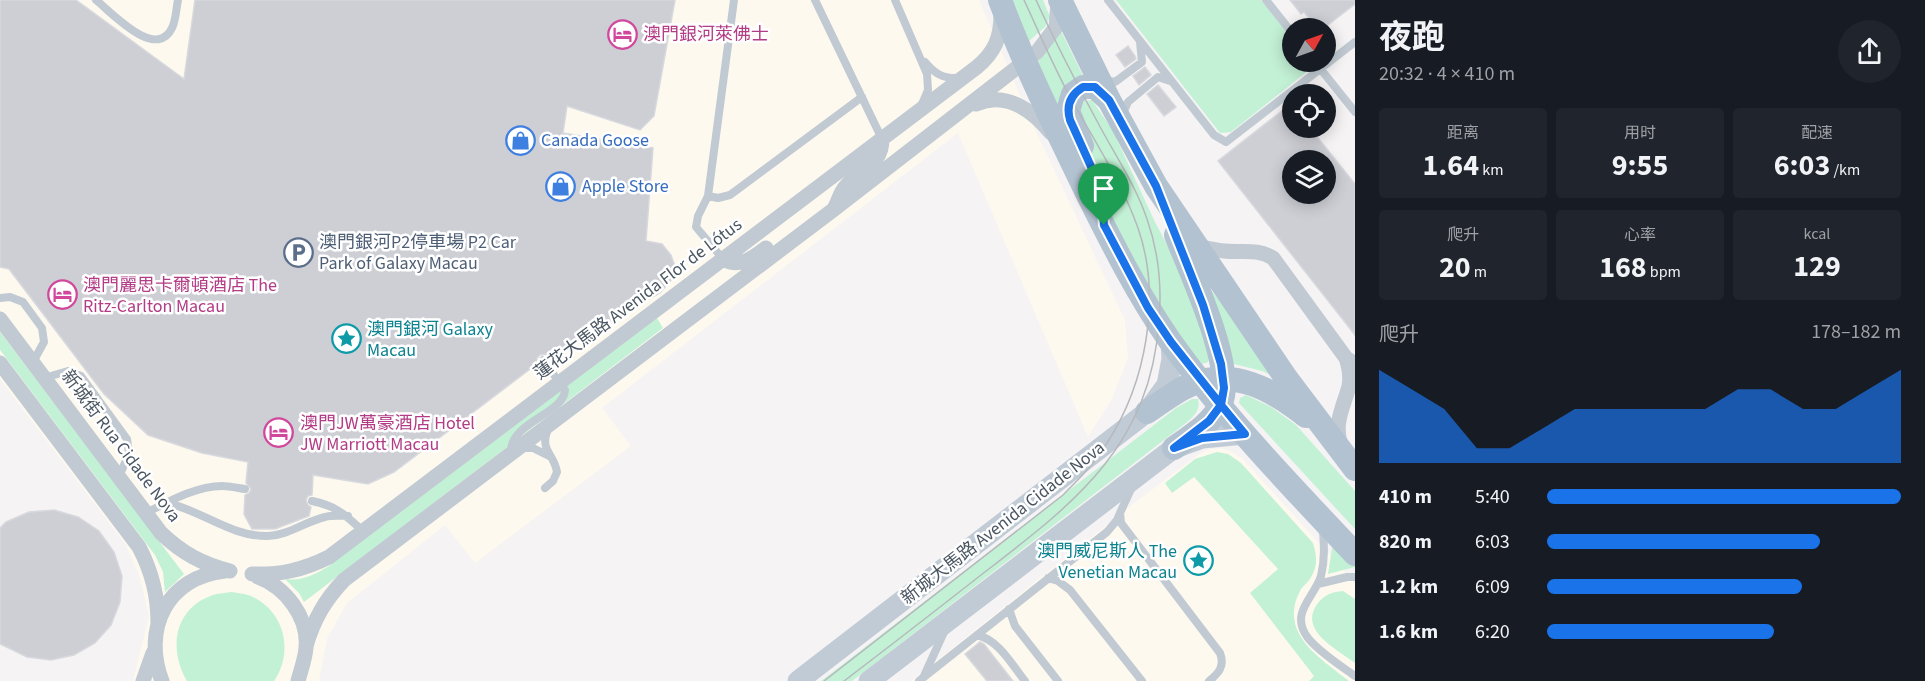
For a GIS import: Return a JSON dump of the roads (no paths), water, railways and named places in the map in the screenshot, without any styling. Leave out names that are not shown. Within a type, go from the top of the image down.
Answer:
[{"type":"main road","points":[[1059,0],[1096,76],[1156,186],[1194,246],[1286,378],[1351,464]]},
{"type":"main road","points":[[1001,2],[1025,62],[1067,151],[1148,308],[1171,342],[1213,379]]},
{"type":"main road","points":[[1104,225],[1098,182],[1068,111],[1073,94],[1083,87],[1095,87],[1109,100]]},
{"type":"main road","points":[[1156,186],[1216,343],[1213,379],[1221,405],[1355,554]]},
{"type":"main road","name":"新城大馬路 Avenida Cidade Nova","points":[[798,681],[1147,412],[1167,385],[1172,359],[1171,342]]},
{"type":"main road","points":[[1147,412],[1176,392],[1213,379],[1241,380],[1271,392],[1326,433]]},
{"type":"main road","points":[[869,681],[1209,421],[1221,405]]},
{"type":"main road","points":[[1174,448],[1202,438],[1245,434]]},
{"type":"street","points":[[300,678],[311,628],[319,610],[344,580],[1025,62],[1042,47],[1056,27],[1059,0]]},
{"type":"street","name":"蓮花大馬路 Avenida Flor de Lótus","points":[[252,574],[282,573],[311,566],[329,557],[882,139],[986,59],[996,45],[1000,30],[1001,2]]},
{"type":"street","points":[[965,109],[986,100],[1009,101],[1034,116],[1067,151]]},
{"type":"street","points":[[723,259],[737,264],[744,262],[801,222],[828,214],[846,185],[873,163],[880,154],[882,139]]},
{"type":"street","points":[[1194,246],[1226,251],[1256,250],[1273,258],[1350,361],[1349,385],[1338,418],[1338,428],[1339,439],[1351,464]]},
{"type":"street","name":"新城街 Rua Cidade Nova","points":[[0,319],[161,533],[192,558],[230,571]]},
{"type":"street","points":[[1,363],[139,547],[148,565],[155,584],[158,624],[154,648],[143,681]]},
{"type":"street","points":[[1344,398],[1355,382]]},
{"type":"street","points":[[158,624],[170,599],[191,581],[230,571],[252,574],[273,585],[291,601],[302,622],[306,646]]},
{"type":"street","points":[[154,648],[156,665],[162,681]]},
{"type":"lane","points":[[96,0],[140,36],[155,40],[165,37],[172,29],[178,0]]},
{"type":"lane","points":[[723,259],[696,227],[698,216],[708,196],[734,0]]},
{"type":"lane","points":[[815,0],[882,139]]},
{"type":"lane","points":[[895,0],[929,82],[926,97],[916,113]]},
{"type":"lane","points":[[1108,0],[1214,135],[1226,142],[1317,72]]},
{"type":"lane","points":[[1266,0],[1282,20]]},
{"type":"lane","points":[[1096,76],[1115,82],[1142,62],[1140,42]]},
{"type":"lane","points":[[1336,57],[1355,42]]},
{"type":"lane","points":[[917,51],[939,75],[950,78],[963,77]]},
{"type":"lane","points":[[1323,72],[1355,112]]},
{"type":"lane","points":[[1122,125],[1122,116],[1128,102],[1158,77],[1171,81]]},
{"type":"lane","points":[[708,196],[718,198],[730,195],[862,97]]},
{"type":"lane","points":[[0,298],[10,297],[23,302],[42,328],[44,342],[33,362]]},
{"type":"lane","points":[[543,360],[565,390],[561,400],[517,434],[511,447],[515,451],[533,448],[549,456]]},
{"type":"lane","points":[[44,378],[68,371],[81,376],[128,439],[129,453],[119,477]]},
{"type":"lane","points":[[545,488],[558,472],[549,456],[545,440],[551,423]]},
{"type":"lane","points":[[921,680],[1107,532],[1117,520],[1136,477]]},
{"type":"lane","points":[[146,513],[201,490],[222,486],[245,489]]},
{"type":"lane","points":[[312,501],[335,508],[348,516],[363,531]]},
{"type":"lane","points":[[167,503],[182,506],[223,526],[267,536],[289,532],[324,517],[348,516]]},
{"type":"lane","points":[[1120,513],[1121,523],[1126,532],[1220,653],[1222,664],[1220,670],[1209,681]]},
{"type":"lane","points":[[1318,514],[1323,530],[1324,555],[1318,584],[1306,601],[1301,618],[1302,627],[1308,639],[1355,676]]},
{"type":"lane","points":[[1318,584],[1355,577]]},
{"type":"lane","points":[[1048,578],[1058,581],[1070,590],[1142,681]]},
{"type":"lane","points":[[1009,609],[1015,626],[1058,681]]},
{"type":"lane","points":[[921,680],[950,620]]},
{"type":"lane","points":[[977,635],[993,642],[1025,681]]},
{"type":"tram line","points":[[824,681],[1063,495],[1081,477],[1107,443],[1132,394],[1140,367],[1149,311],[1149,282],[1138,228],[1105,158],[1061,80],[1024,0]]},
{"type":"tram line","points":[[844,681],[1015,549],[1075,497],[1101,469],[1123,438],[1140,404],[1153,365],[1160,295],[1159,270],[1151,232],[1133,186],[1077,84],[1036,0]]},
{"type":"place","name":"澳門銀河萊佛士","points":[[622,34]]},
{"type":"place","name":"Canada Goose","points":[[520,140]]},
{"type":"place","name":"Apple Store","points":[[561,186]]},
{"type":"place","name":"澳門銀河P2停車場 P2 Car Park of Galaxy Macau","points":[[298,252]]},
{"type":"place","name":"澳門麗思卡爾頓酒店 The Ritz-Carlton Macau","points":[[62,295]]},
{"type":"place","name":"澳門銀河 Galaxy Macau","points":[[346,339]]},
{"type":"place","name":"澳門JW萬豪酒店 Hotel JW Marriott Macau","points":[[279,433]]},
{"type":"place","name":"澳門威尼斯人 The Venetian Macau","points":[[1198,561]]}]
